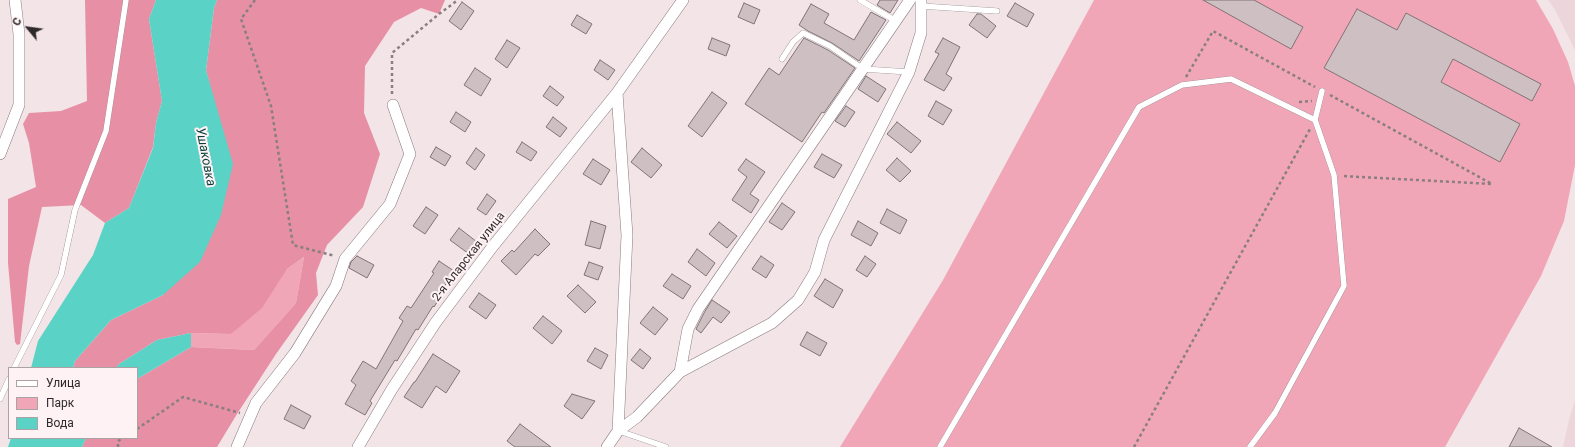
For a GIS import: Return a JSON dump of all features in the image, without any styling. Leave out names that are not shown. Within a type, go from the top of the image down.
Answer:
[{"type":"street","points":[[0,154],[19,105],[19,34],[15,0]]},
{"type":"street","name":"2-я Аларская улица","points":[[358,447],[392,389],[436,322],[492,246],[617,93],[683,0]]},
{"type":"street","points":[[680,372],[688,328],[698,309],[910,0]]},
{"type":"street","points":[[608,447],[618,431],[638,417],[680,372],[772,323],[798,300],[815,272],[824,240],[909,72],[921,33],[921,3]]},
{"type":"street","points":[[617,93],[627,235],[618,431]]},
{"type":"street","points":[[237,447],[256,403],[295,353],[336,286],[345,258],[390,204],[410,154],[393,105]]},
{"type":"lane","points":[[15,367],[61,275],[75,210],[106,131],[126,0]]},
{"type":"lane","points":[[860,0],[896,21]]},
{"type":"lane","points":[[921,3],[997,11]]},
{"type":"lane","points":[[782,59],[793,42],[803,33],[830,46],[863,69],[909,72]]},
{"type":"lane","points":[[940,447],[1139,108],[1182,85],[1231,79],[1315,120]]},
{"type":"lane","points":[[1250,447],[1274,414],[1344,286],[1334,175],[1315,120],[1322,91]]},
{"type":"lane","points":[[0,399],[8,381]]},
{"type":"lane","points":[[618,431],[666,447]]},
{"type":"path","points":[[256,0],[241,19],[272,106],[293,245],[345,258]]},
{"type":"path","points":[[393,105],[392,53],[458,0]]},
{"type":"path","points":[[1182,85],[1212,31],[1492,184],[1334,175]]},
{"type":"path","points":[[1134,447],[1315,120]]},
{"type":"path","points":[[138,427],[183,397],[250,416]]},
{"type":"shaded area","points":[[85,0],[156,0],[149,19],[162,101],[156,123],[153,147],[129,208],[105,223],[81,205],[42,207],[29,266],[20,344],[17,345],[15,342],[8,263],[8,199],[36,187],[29,143],[23,124],[29,113],[61,111],[87,101]]},
{"type":"shaded area","points":[[217,0],[445,0],[439,14],[421,8],[394,22],[365,66],[364,113],[380,154],[363,207],[327,245],[316,273],[318,295],[276,354],[217,447],[82,447],[86,439],[138,439],[138,378],[191,347],[254,350],[296,303],[304,257],[287,269],[262,308],[231,334],[191,333],[157,340],[119,364],[117,367],[73,367],[75,361],[111,320],[163,295],[215,105],[206,70],[214,8]]},
{"type":"shaded area","points":[[1548,0],[1575,0],[1575,50],[1555,10]]},
{"type":"shaded area","points":[[1575,400],[1575,447],[1563,447],[1569,420]]},
{"type":"green space","points":[[1094,0],[1536,0],[1553,29],[1568,62],[1575,86],[1575,165],[1564,221],[1541,276],[1445,447],[840,447],[943,280]]},
{"type":"green space","points":[[304,257],[296,303],[254,350],[191,347],[191,333],[231,334],[287,269]]},
{"type":"water","name":"Ушаковка","points":[[156,0],[217,0],[214,8],[206,70],[233,164],[221,215],[200,262],[163,295],[111,320],[75,361],[73,367],[31,367],[38,341],[93,255],[105,223],[129,208],[153,148],[156,123],[162,101],[149,19]]},
{"type":"water","points":[[191,333],[191,347],[138,378],[138,367],[117,367],[119,364],[157,340]]},
{"type":"water","points":[[11,439],[86,439],[82,447],[8,447]]},
{"type":"building","points":[[880,0],[898,0],[890,13],[877,5]]},
{"type":"building","points":[[1203,0],[1254,0],[1303,27],[1291,49]]},
{"type":"building","points":[[462,2],[474,11],[461,30],[449,21]]},
{"type":"building","points":[[744,3],[760,10],[754,24],[738,17]]},
{"type":"building","points":[[1015,3],[1034,14],[1027,27],[1007,16]]},
{"type":"building","points":[[811,4],[829,14],[824,23],[854,40],[871,12],[886,20],[859,61],[832,43],[799,25]]},
{"type":"building","points":[[1357,9],[1397,30],[1406,13],[1541,84],[1532,101],[1453,59],[1441,82],[1520,124],[1500,162],[1324,68]]},
{"type":"building","points":[[977,14],[981,14],[996,26],[987,38],[969,25]]},
{"type":"building","points":[[577,15],[592,24],[586,34],[571,25]]},
{"type":"building","points":[[712,38],[730,45],[726,56],[708,49]]},
{"type":"building","points":[[804,38],[828,50],[855,68],[824,113],[822,112],[802,142],[745,104],[769,68],[779,75]]},
{"type":"building","points":[[943,38],[960,47],[946,74],[952,78],[944,91],[924,80],[939,54],[935,52]]},
{"type":"building","points":[[507,40],[520,48],[507,68],[495,59]]},
{"type":"building","points":[[600,60],[615,70],[608,80],[594,70]]},
{"type":"building","points":[[475,68],[491,79],[481,96],[464,85]]},
{"type":"building","points":[[866,76],[886,89],[878,102],[858,89]]},
{"type":"building","points":[[550,86],[564,97],[557,106],[543,96]]},
{"type":"building","points":[[712,92],[727,103],[702,137],[688,126]]},
{"type":"building","points":[[936,101],[952,110],[943,125],[928,116]]},
{"type":"building","points":[[846,106],[855,112],[845,127],[835,121]]},
{"type":"building","points":[[456,112],[471,122],[465,132],[450,122]]},
{"type":"building","points":[[553,117],[567,128],[560,137],[546,127]]},
{"type":"building","points":[[897,122],[921,141],[911,153],[887,134]]},
{"type":"building","points":[[522,142],[537,152],[531,161],[516,152]]},
{"type":"building","points":[[436,147],[451,156],[445,166],[430,157]]},
{"type":"building","points":[[476,148],[485,155],[475,170],[466,163]]},
{"type":"building","points":[[642,148],[662,165],[651,178],[631,162]]},
{"type":"building","points":[[822,154],[842,165],[834,178],[814,167]]},
{"type":"building","points":[[897,158],[911,171],[900,182],[886,170]]},
{"type":"building","points":[[593,159],[610,170],[601,185],[583,174]]},
{"type":"building","points":[[746,159],[765,172],[750,194],[759,200],[751,213],[732,200],[747,177],[738,170]]},
{"type":"building","points":[[487,194],[496,201],[486,215],[477,209]]},
{"type":"building","points":[[782,203],[795,212],[782,230],[769,222]]},
{"type":"building","points":[[426,207],[438,215],[425,234],[413,226]]},
{"type":"building","points":[[887,209],[907,220],[900,234],[880,223]]},
{"type":"building","points":[[591,221],[606,226],[600,249],[585,245]]},
{"type":"building","points":[[858,221],[878,233],[871,246],[851,235]]},
{"type":"building","points":[[719,222],[737,236],[727,248],[709,234]]},
{"type":"building","points":[[459,228],[477,242],[469,254],[450,240]]},
{"type":"building","points":[[535,229],[550,244],[538,256],[535,254],[516,275],[501,261],[512,250],[514,252]]},
{"type":"building","points":[[697,249],[715,263],[706,276],[688,262]]},
{"type":"building","points":[[357,256],[374,265],[367,278],[349,268],[351,262]]},
{"type":"building","points":[[761,256],[774,265],[766,278],[752,269]]},
{"type":"building","points":[[865,256],[876,264],[867,277],[856,270]]},
{"type":"building","points":[[439,261],[454,271],[439,295],[441,296],[434,307],[433,306],[418,330],[416,329],[397,361],[395,360],[370,401],[372,403],[365,415],[345,404],[356,385],[351,381],[363,361],[376,369],[403,321],[399,318],[407,306],[411,308],[434,273],[432,272]]},
{"type":"building","points":[[589,262],[603,267],[598,280],[584,275]]},
{"type":"building","points":[[672,274],[691,286],[683,299],[663,286]]},
{"type":"building","points":[[825,279],[843,290],[833,308],[814,296]]},
{"type":"building","points":[[578,285],[596,302],[585,313],[567,296]]},
{"type":"building","points":[[479,293],[496,305],[486,319],[469,307]]},
{"type":"building","points":[[712,300],[730,312],[721,323],[713,317],[701,333],[696,329]]},
{"type":"building","points":[[653,307],[668,319],[655,335],[640,323]]},
{"type":"building","points":[[543,316],[562,331],[552,344],[533,328]]},
{"type":"building","points":[[807,332],[827,343],[820,356],[800,345]]},
{"type":"building","points":[[595,348],[608,355],[601,369],[587,361]]},
{"type":"building","points":[[640,349],[651,358],[643,369],[631,360]]},
{"type":"building","points":[[433,354],[460,371],[446,393],[436,386],[422,408],[404,397]]},
{"type":"building","points":[[572,394],[595,401],[582,419],[564,406]]},
{"type":"building","points":[[291,405],[311,416],[304,429],[284,419]]},
{"type":"building","points":[[520,424],[551,447],[515,447],[507,441]]},
{"type":"building","points":[[1519,428],[1552,447],[1509,447]]}]
